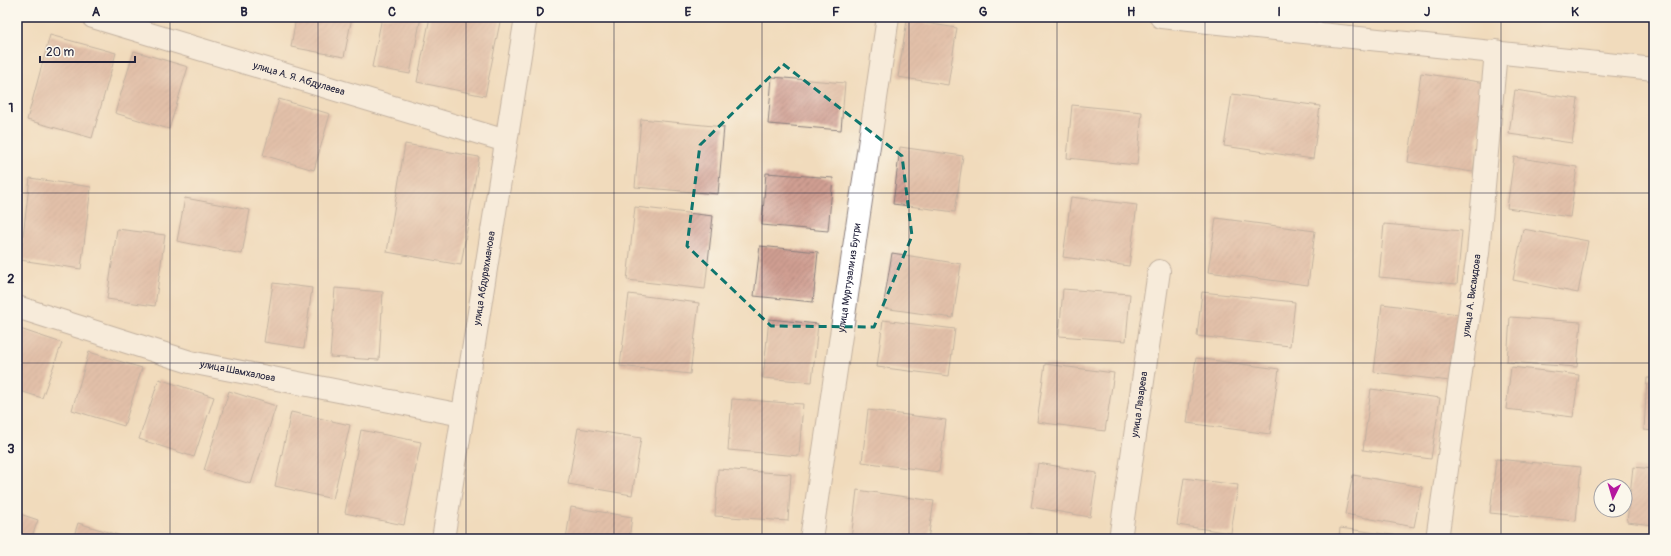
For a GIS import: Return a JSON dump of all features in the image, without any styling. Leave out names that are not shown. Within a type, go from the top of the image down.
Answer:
[{"type":"street","name":"улица А. Я. Абдулаева","points":[[93,17],[506,141]]},
{"type":"street","name":"улица Абдурахманова","points":[[443,539],[526,17]]},
{"type":"street","name":"улица Муртузали из Бутри","points":[[812,539],[888,17]]},
{"type":"street","points":[[1161,17],[1496,51],[1654,69]]},
{"type":"street","name":"улица А. Висаидова","points":[[1437,539],[1478,253],[1496,51]]},
{"type":"street","name":"улица Лазарева","points":[[1120,539],[1159,271]]},
{"type":"street","name":"улица Шамхалова","points":[[17,307],[190,362],[462,416]]},
{"type":"highlighted area","points":[[783,64],[902,156],[912,236],[874,327],[771,326],[687,246],[700,145]]},
{"type":"building","points":[[296,17],[352,17],[344,57],[291,47]]},
{"type":"building","points":[[382,17],[421,17],[410,74],[372,67]]},
{"type":"building","points":[[430,17],[501,17],[485,96],[417,82]]},
{"type":"building","points":[[907,20],[957,28],[948,85],[898,77]]},
{"type":"building","points":[[50,35],[116,53],[92,138],[27,120]]},
{"type":"building","points":[[134,51],[188,67],[169,129],[115,113]]},
{"type":"building","points":[[1421,73],[1486,83],[1473,172],[1408,162]]},
{"type":"building","points":[[772,77],[845,83],[841,130],[768,124]]},
{"type":"building","points":[[1515,90],[1578,99],[1572,143],[1509,134]]},
{"type":"building","points":[[1232,94],[1320,106],[1313,159],[1224,146]]},
{"type":"building","points":[[279,99],[330,114],[314,170],[263,155]]},
{"type":"building","points":[[1072,105],[1142,112],[1137,165],[1067,158]]},
{"type":"building","points":[[641,119],[724,127],[718,194],[635,187]]},
{"type":"building","points":[[405,144],[479,157],[461,265],[387,252]]},
{"type":"building","points":[[900,147],[963,156],[955,212],[893,204]]},
{"type":"building","points":[[1514,157],[1577,167],[1570,217],[1507,208]]},
{"type":"building","points":[[766,173],[833,178],[828,231],[762,225]]},
{"type":"building","points":[[30,178],[91,187],[81,269],[20,260]]},
{"type":"building","points":[[1071,197],[1137,205],[1129,266],[1063,257]]},
{"type":"building","points":[[185,198],[250,210],[242,254],[177,241]]},
{"type":"building","points":[[635,207],[713,216],[705,289],[627,280]]},
{"type":"building","points":[[1216,218],[1315,231],[1308,285],[1208,272]]},
{"type":"building","points":[[1384,224],[1462,231],[1457,284],[1379,277]]},
{"type":"building","points":[[117,229],[165,235],[155,306],[107,299]]},
{"type":"building","points":[[1523,229],[1588,241],[1578,293],[1513,280]]},
{"type":"building","points":[[760,246],[818,252],[813,302],[754,296]]},
{"type":"building","points":[[892,253],[961,264],[953,318],[883,308]]},
{"type":"building","points":[[273,283],[312,288],[304,348],[264,342]]},
{"type":"building","points":[[335,288],[383,292],[379,360],[330,357]]},
{"type":"building","points":[[1063,289],[1130,294],[1126,341],[1059,336]]},
{"type":"building","points":[[1202,292],[1295,302],[1290,346],[1197,336]]},
{"type":"building","points":[[629,294],[699,303],[690,374],[620,366]]},
{"type":"building","points":[[1382,304],[1458,314],[1450,381],[1374,372]]},
{"type":"building","points":[[1510,317],[1581,322],[1577,367],[1507,362]]},
{"type":"building","points":[[769,319],[818,324],[812,382],[763,378]]},
{"type":"building","points":[[883,320],[955,329],[949,376],[877,367]]},
{"type":"building","points":[[17,328],[62,343],[42,398],[17,390]]},
{"type":"building","points":[[89,352],[142,368],[124,426],[72,410]]},
{"type":"building","points":[[1196,358],[1279,369],[1270,434],[1187,423]]},
{"type":"building","points":[[1045,364],[1114,373],[1105,431],[1037,422]]},
{"type":"building","points":[[1511,367],[1579,375],[1573,417],[1506,409]]},
{"type":"building","points":[[1647,378],[1654,378],[1654,431],[1644,430]]},
{"type":"building","points":[[159,379],[214,397],[194,457],[139,439]]},
{"type":"building","points":[[1371,389],[1440,398],[1431,459],[1363,450]]},
{"type":"building","points":[[229,391],[276,406],[251,484],[204,470]]},
{"type":"building","points":[[732,399],[803,404],[799,456],[728,450]]},
{"type":"building","points":[[868,410],[946,420],[939,472],[862,462]]},
{"type":"building","points":[[291,412],[350,425],[333,499],[275,486]]},
{"type":"building","points":[[578,428],[641,438],[632,495],[568,484]]},
{"type":"building","points":[[361,430],[421,442],[404,525],[345,513]]},
{"type":"building","points":[[1496,459],[1581,467],[1576,521],[1490,513]]},
{"type":"building","points":[[1038,463],[1097,473],[1090,517],[1031,507]]},
{"type":"building","points":[[1633,467],[1654,469],[1654,525],[1627,522],[1627,518],[1633,518],[1632,478]]},
{"type":"building","points":[[718,469],[791,474],[788,521],[715,516]]},
{"type":"building","points":[[1353,475],[1422,487],[1414,527],[1345,514]]},
{"type":"building","points":[[1184,478],[1238,485],[1231,533],[1177,525]]},
{"type":"building","points":[[857,490],[934,501],[928,539],[851,539]]},
{"type":"building","points":[[571,507],[632,517],[629,539],[566,539]]},
{"type":"building","points":[[17,513],[38,520],[31,539],[17,539]]},
{"type":"building","points":[[78,523],[131,539],[73,539]]},
{"type":"building","points":[[1340,528],[1414,538],[1414,539],[1339,539]]},
{"type":"building","points":[[1028,534],[1062,538],[1062,539],[1028,539]]}]
